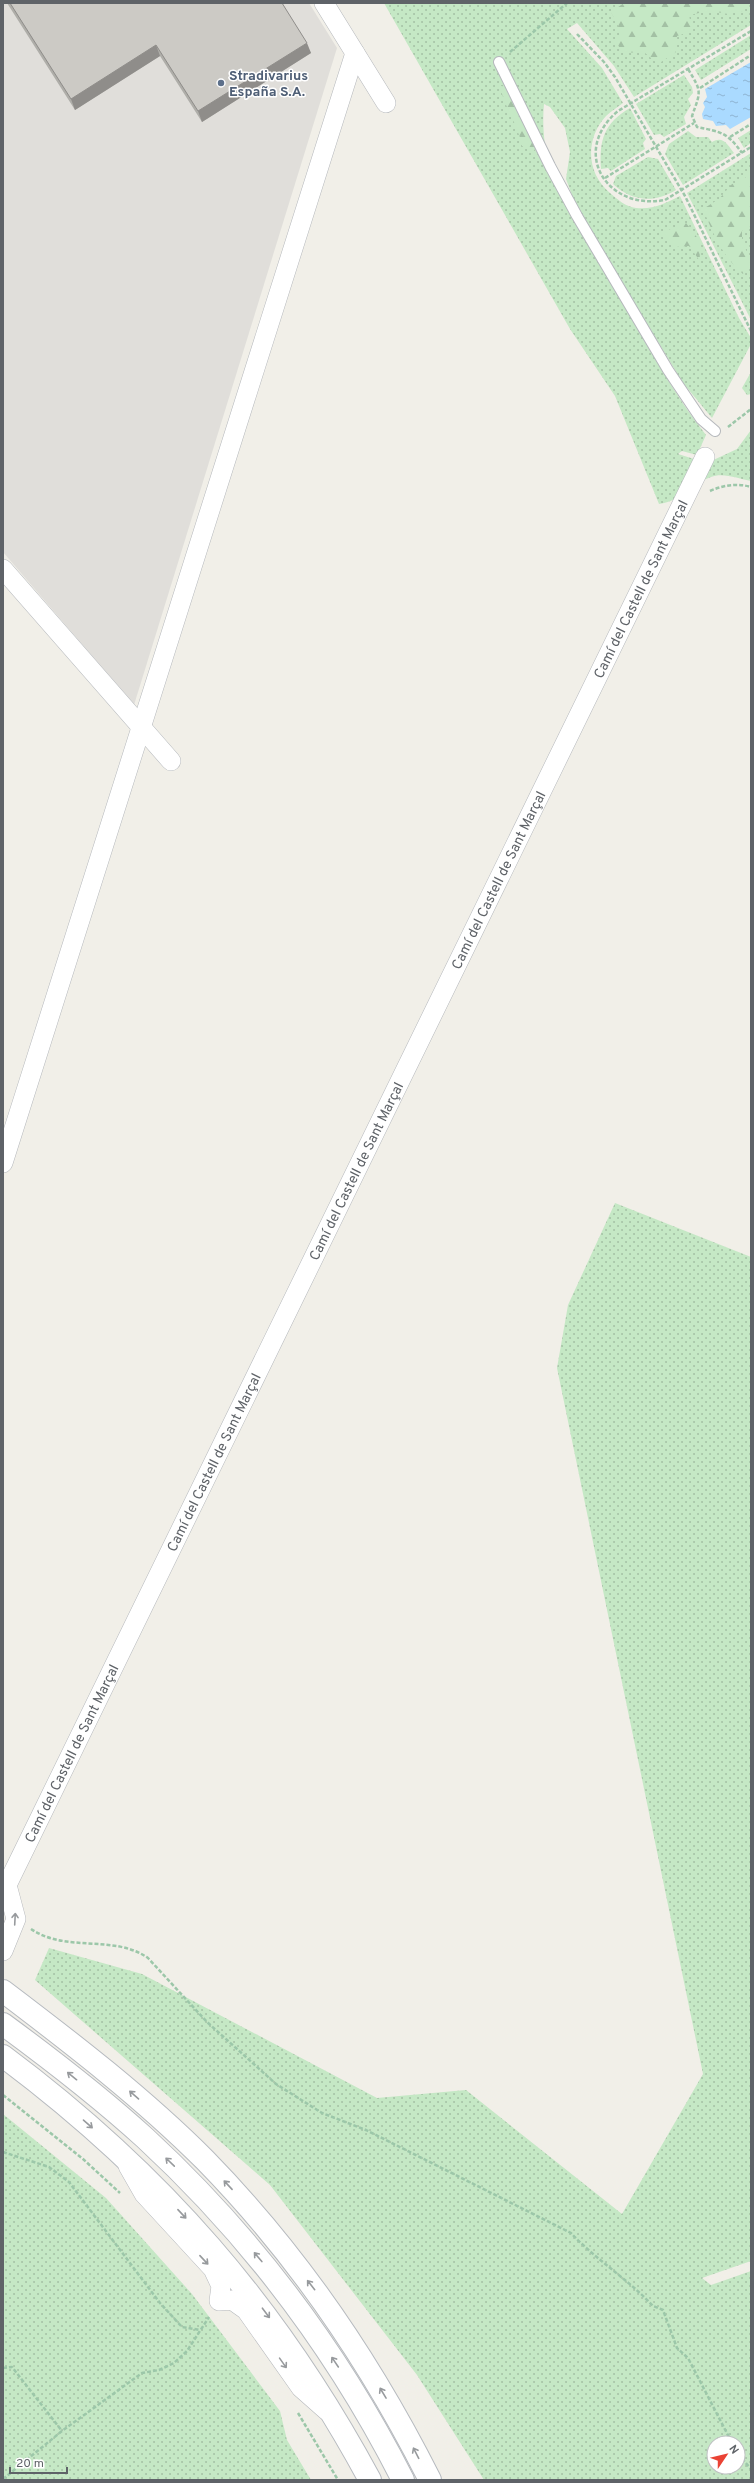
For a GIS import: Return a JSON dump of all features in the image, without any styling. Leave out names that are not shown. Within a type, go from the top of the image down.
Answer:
[{"type":"main road","points":[[3,1991],[117,2080],[210,2166],[243,2202],[314,2288],[349,2338],[403,2427],[430,2480]]},
{"type":"main road","points":[[3,2024],[68,2072],[144,2138],[235,2230],[314,2331],[338,2366],[384,2444],[403,2480]]},
{"type":"main road","points":[[3,2056],[44,2087],[121,2152],[181,2213],[237,2277],[289,2345],[335,2418],[366,2472]]},
{"type":"street","points":[[324,3],[386,103]]},
{"type":"street","points":[[3,1163],[355,53]]},
{"type":"street","name":"Camí del Castell de Sant Marçal","points":[[16,1919],[5,1886],[705,457]]},
{"type":"street","points":[[3,569],[171,761]]},
{"type":"street","points":[[3,1951],[16,1919]]},
{"type":"street","points":[[121,2152],[144,2194],[213,2269],[221,2286],[219,2301],[232,2300],[246,2310],[309,2398],[335,2418]]},
{"type":"lane","points":[[499,62],[550,166],[577,216],[668,370],[701,419],[716,431]]},
{"type":"path","points":[[499,62],[567,3]]},
{"type":"path","points":[[751,31],[630,103],[608,119],[602,130],[595,157],[598,168],[613,189],[626,198],[641,202],[665,200],[751,148]]},
{"type":"path","points":[[577,34],[604,62],[682,190],[751,331]]},
{"type":"path","points":[[700,88],[751,56]]},
{"type":"path","points":[[688,69],[700,88],[699,96],[692,116],[694,123],[697,127],[723,133],[730,137],[742,153]]},
{"type":"path","points":[[605,178],[694,123]]},
{"type":"path","points":[[730,137],[751,124]]},
{"type":"path","points":[[682,503],[720,486],[744,484],[751,487]]},
{"type":"path","points":[[16,1919],[38,1934],[62,1941],[127,1948],[138,1952],[148,1958],[212,2027],[276,2084],[322,2113],[366,2130],[572,2233],[584,2248],[602,2260],[653,2306],[663,2310],[677,2348],[688,2358],[728,2435]]},
{"type":"path","points":[[3,2095],[84,2159],[125,2198]]},
{"type":"path","points":[[3,2152],[49,2167],[69,2182],[160,2303],[182,2327],[200,2330],[187,2351],[174,2363],[159,2370],[142,2373],[62,2431],[3,2479]]},
{"type":"path","points":[[3,2368],[12,2367],[62,2431]]},
{"type":"shaded area","points":[[3,3],[309,3],[337,48],[134,705],[3,552]]},
{"type":"green space","points":[[384,3],[751,3],[751,25],[634,97],[614,66],[577,23],[567,29],[602,68],[623,103],[606,116],[594,135],[591,156],[596,176],[610,193],[632,207],[654,207],[680,196],[739,318],[751,338],[751,344],[712,418],[683,383],[577,209],[566,179],[570,152],[565,128],[550,107],[544,104],[543,119],[548,160],[565,202],[583,236],[662,370],[706,435],[697,455],[682,451],[678,454],[707,463],[737,449],[751,430],[751,481],[721,475],[711,477],[697,484],[674,500],[659,504],[615,396],[570,329]]},
{"type":"green space","points":[[624,3],[747,3],[743,11],[729,14],[709,11],[689,15],[692,31],[677,36],[676,52],[658,64],[644,52],[623,53],[616,42],[621,31],[611,12]]},
{"type":"green space","points":[[751,35],[751,49],[701,80],[695,70]]},
{"type":"green space","points":[[684,75],[692,87],[693,93],[688,99],[691,105],[684,117],[686,124],[664,137],[660,134],[654,135],[636,104]]},
{"type":"green space","points":[[500,86],[515,87],[530,110],[541,140],[533,152],[522,146]]},
{"type":"green space","points":[[630,108],[646,139],[643,143],[645,149],[611,171],[608,168],[601,169],[601,149],[605,133],[614,120]]},
{"type":"green space","points":[[751,130],[751,143],[744,148],[738,138]]},
{"type":"green space","points":[[688,131],[696,137],[708,137],[712,142],[722,140],[734,153],[683,185],[665,154],[669,144]]},
{"type":"green space","points":[[751,153],[751,320],[687,193]]},
{"type":"green space","points":[[648,157],[658,159],[676,190],[660,197],[644,199],[628,194],[613,184],[616,176]]},
{"type":"green space","points":[[751,168],[751,226],[742,231],[742,241],[751,261],[743,274],[729,260],[724,252],[703,209],[719,199],[732,184],[744,180]]},
{"type":"green space","points":[[686,223],[699,240],[700,261],[689,246],[674,247],[663,232]]},
{"type":"green space","points":[[751,372],[751,394],[747,395],[742,388]]},
{"type":"green space","points":[[615,1203],[751,1257],[751,2261],[702,2278],[711,2285],[751,2271],[751,2480],[484,2480],[417,2375],[270,2185],[35,1980],[49,1948],[142,1974],[377,2098],[466,2090],[622,2214],[703,2074],[557,1368],[568,1305]]},
{"type":"green space","points":[[3,2114],[106,2198],[192,2294],[280,2411],[287,2440],[311,2480],[3,2480]]},
{"type":"water","points":[[751,62],[751,117],[730,129],[726,125],[716,126],[713,121],[703,119],[702,114],[705,107],[703,103],[707,97],[705,89]]},
{"type":"building","name":"Stradivarius España S.A.","points":[[10,3],[282,3],[307,43],[198,111],[156,45],[71,99]]},
{"type":"place","name":"Stradivarius España S.A.","points":[[221,83]]}]
